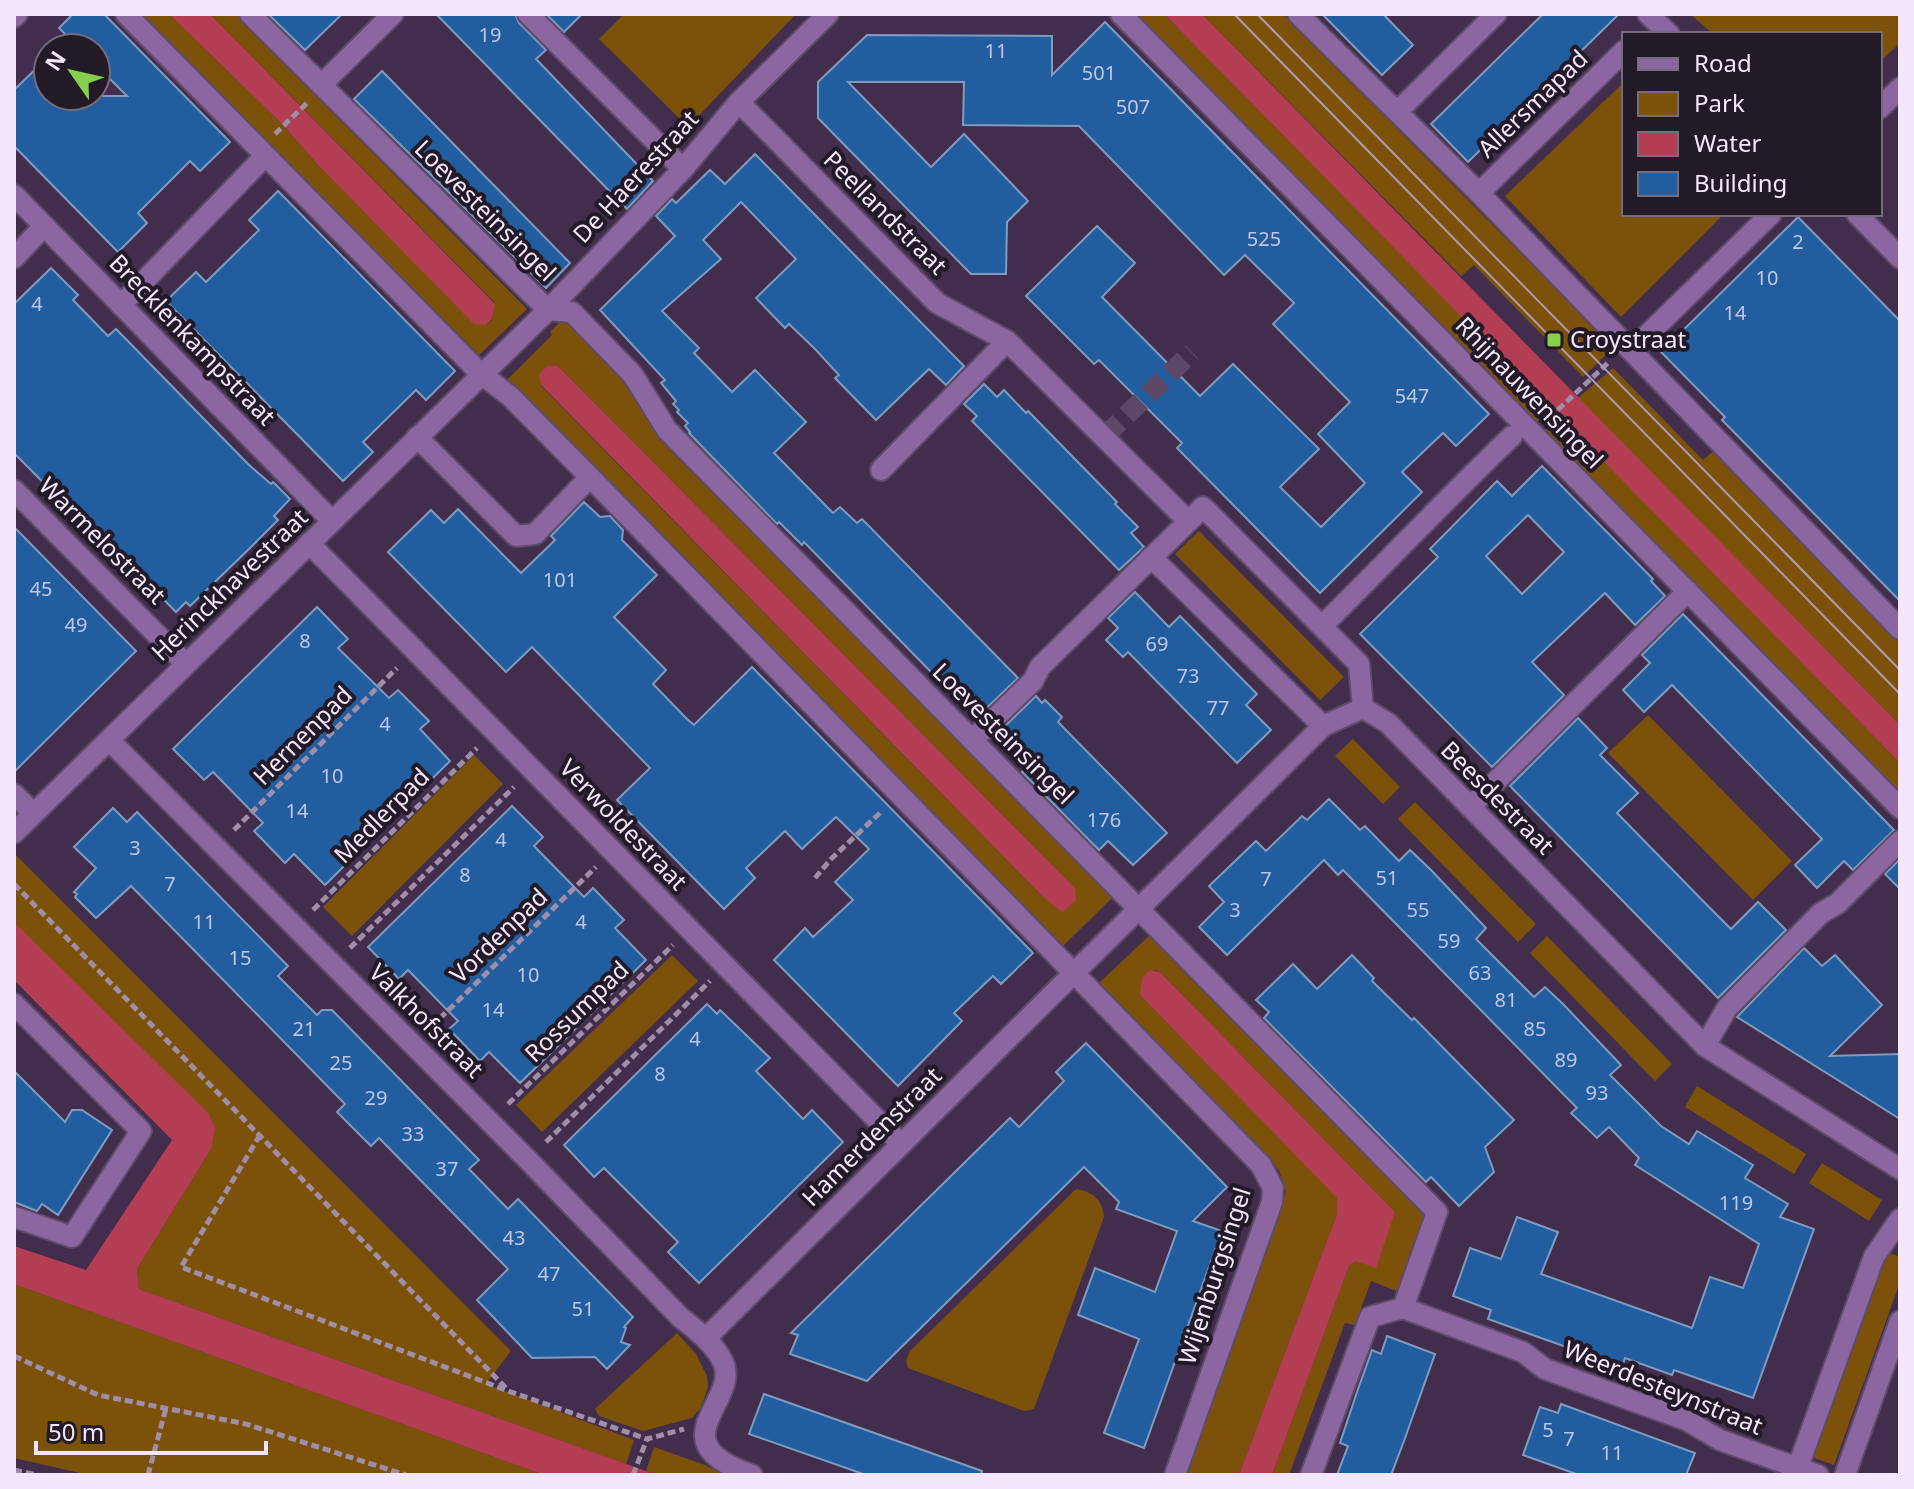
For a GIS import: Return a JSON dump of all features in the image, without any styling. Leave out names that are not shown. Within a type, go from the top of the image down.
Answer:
[{"type":"street","points":[[126,14],[261,160],[481,374],[510,396],[1075,973],[1323,726],[1363,708],[1359,664],[1203,507],[1040,667],[1033,681],[972,740]]},
{"type":"street","name":"Loevesteinsingel","points":[[250,14],[548,310],[572,312],[633,375],[667,430],[1437,1212],[1403,1308]]},
{"type":"street","points":[[321,85],[393,14]]},
{"type":"street","points":[[528,14],[683,169]]},
{"type":"street","name":"De Haerestraat","points":[[481,374],[548,310],[683,169],[739,102],[828,14]]},
{"type":"street","name":"Rhijnauwensingel","points":[[1121,14],[1900,808]]},
{"type":"street","points":[[1298,14],[1630,347],[1900,629]]},
{"type":"street","points":[[1398,111],[1496,14]]},
{"type":"street","name":"Allersmapad","points":[[1479,193],[1622,53]]},
{"type":"street","points":[[1882,106],[1900,88]]},
{"type":"street","name":"Peellandstraat","points":[[739,102],[937,303],[1007,341],[1188,521]]},
{"type":"street","points":[[121,305],[261,160]]},
{"type":"street","name":"Brecklenkampstraat","points":[[14,195],[332,521]]},
{"type":"street","points":[[1630,347],[1769,216]]},
{"type":"street","points":[[1859,216],[1900,258]]},
{"type":"street","points":[[14,258],[44,226]]},
{"type":"street","points":[[881,470],[1007,341]]},
{"type":"street","name":"Herinckhavestraat","points":[[14,833],[481,374]]},
{"type":"street","points":[[1322,626],[1512,436]]},
{"type":"street","points":[[417,437],[516,536],[535,534],[590,477]]},
{"type":"street","name":"Warmelostraat","points":[[14,490],[186,664]]},
{"type":"street","name":"Verwoldestraat","points":[[309,543],[901,1144]]},
{"type":"street","points":[[1151,557],[1323,726]]},
{"type":"street","points":[[1470,807],[1688,591]]},
{"type":"street","name":"Beesdestraat","points":[[1363,708],[1388,723],[1705,1046],[1900,1169]]},
{"type":"street","name":"Valkhofstraat","points":[[109,740],[680,1317],[706,1338]]},
{"type":"street","points":[[14,794],[33,813]]},
{"type":"street","points":[[1705,1046],[1727,1008],[1821,913],[1837,904],[1900,841]]},
{"type":"street","name":"Hamerdenstraat","points":[[706,1338],[1075,973]]},
{"type":"street","name":"Wijenburgsingel","points":[[1075,973],[1261,1165],[1273,1188],[1272,1202],[1175,1475]]},
{"type":"street","points":[[14,1004],[141,1131],[72,1237],[14,1217]]},
{"type":"street","points":[[1798,1467],[1874,1257],[1900,1219]]},
{"type":"street","points":[[1311,1475],[1370,1317],[1403,1308]]},
{"type":"street","name":"Weerdesteynstraat","points":[[1403,1308],[1523,1352],[1545,1369],[1686,1420],[1720,1440],[1818,1475]]},
{"type":"street","points":[[1845,1475],[1900,1321]]},
{"type":"street","points":[[706,1338],[724,1364],[723,1383],[708,1422],[706,1439],[712,1454],[720,1461],[752,1475]]},
{"type":"path","points":[[281,129],[305,106]]},
{"type":"path","points":[[1542,425],[1630,347]]},
{"type":"path","name":"Hernenpad","points":[[216,848],[415,651]]},
{"type":"path","name":"Medlerpad","points":[[294,926],[494,731]]},
{"type":"path","points":[[333,965],[532,770]]},
{"type":"path","points":[[815,878],[900,794]]},
{"type":"path","name":"Vordenpad","points":[[413,1045],[611,852]]},
{"type":"path","points":[[14,884],[511,1392]]},
{"type":"path","name":"Rossumpad","points":[[490,1122],[690,929]]},
{"type":"path","points":[[528,1160],[725,967]]},
{"type":"path","points":[[260,1135],[181,1267],[511,1392],[647,1439],[633,1475]]},
{"type":"path","points":[[14,1356],[98,1395],[246,1424],[406,1475]]},
{"type":"path","points":[[148,1475],[166,1408]]},
{"type":"path","points":[[14,1470],[38,1475]]},
{"type":"green space","points":[[140,14],[169,14],[284,126],[317,164],[474,323],[486,325],[492,320],[495,303],[210,14],[236,14],[527,309],[477,357]]},
{"type":"green space","points":[[624,14],[796,14],[688,127],[599,39]]},
{"type":"green space","points":[[1132,14],[1164,14],[1552,408],[1535,424]]},
{"type":"green space","points":[[1202,14],[1283,14],[1614,347],[1583,377],[1474,265],[1461,276]]},
{"type":"green space","points":[[1690,14],[1900,14],[1900,43],[1882,60],[1882,32],[1711,32]]},
{"type":"green space","points":[[1622,84],[1622,216],[1722,216],[1621,317],[1505,196]]},
{"type":"green space","points":[[564,318],[1113,897],[1063,946],[507,380],[552,335],[550,332]],"holes":[[[549,365],[558,366],[1075,888],[1075,900],[1043,897],[541,386]]]},
{"type":"green space","points":[[1613,368],[1703,460],[1715,450],[1900,640],[1900,725],[1578,398]]},
{"type":"green space","points":[[1560,416],[1900,763],[1900,798],[1542,433]]},
{"type":"green space","points":[[1199,531],[1344,677],[1320,700],[1175,554]]},
{"type":"green space","points":[[1648,715],[1792,861],[1753,900],[1608,753]]},
{"type":"green space","points":[[1353,739],[1400,787],[1383,804],[1335,756]]},
{"type":"green space","points":[[474,755],[503,784],[352,936],[323,907]]},
{"type":"green space","points":[[1415,802],[1536,924],[1518,942],[1398,819]]},
{"type":"green space","points":[[14,853],[511,1351],[486,1384],[634,1440],[626,1464],[139,1289],[137,1269],[211,1149],[14,922]]},
{"type":"green space","points":[[1151,934],[1426,1216],[1399,1292],[1371,1281],[1355,1325],[1345,1323],[1289,1475],[1272,1475],[1349,1266],[1395,1212],[1160,972],[1154,970],[1140,995],[1337,1197],[1337,1214],[1239,1475],[1184,1475],[1286,1192],[1279,1170],[1104,993],[1100,982]]},
{"type":"green space","points":[[1547,936],[1672,1064],[1655,1081],[1530,953]]},
{"type":"green space","points":[[672,955],[698,981],[542,1132],[516,1105]]},
{"type":"green space","points":[[1697,1086],[1806,1154],[1794,1174],[1685,1107]]},
{"type":"green space","points":[[1822,1163],[1882,1200],[1869,1221],[1809,1183]]},
{"type":"green space","points":[[1076,1189],[1096,1197],[1104,1217],[1034,1409],[1024,1411],[908,1368],[906,1361],[910,1351]]},
{"type":"green space","points":[[1885,1251],[1900,1257],[1900,1282],[1834,1465],[1812,1457]]},
{"type":"green space","points":[[14,1284],[544,1475],[89,1475],[14,1458]]},
{"type":"green space","points":[[677,1333],[696,1354],[707,1376],[708,1387],[701,1407],[692,1418],[643,1431],[599,1416],[595,1409]]},
{"type":"green space","points":[[654,1447],[724,1475],[657,1475],[646,1471]]},
{"type":"water","points":[[169,14],[210,14],[495,304],[492,319],[486,325],[474,324],[317,164],[284,126]]},
{"type":"water","points":[[1164,14],[1202,14],[1900,725],[1900,763]]},
{"type":"water","points":[[549,365],[558,366],[1075,888],[1076,900],[1062,912],[1043,897],[541,385],[539,374]]},
{"type":"water","points":[[14,922],[209,1114],[215,1128],[211,1149],[137,1269],[139,1289],[657,1475],[544,1475],[14,1284],[14,1246],[86,1270],[172,1140],[14,980]]},
{"type":"water","points":[[1150,970],[1160,972],[1395,1212],[1376,1268],[1356,1261],[1349,1266],[1272,1475],[1239,1475],[1337,1214],[1337,1198],[1140,995],[1142,978]]},
{"type":"building","points":[[73,14],[104,14],[230,142],[200,171],[190,161],[138,213],[147,223],[118,252],[14,146],[14,90],[32,73],[32,112],[112,112],[112,96],[127,96],[112,81],[112,32],[63,32],[59,28]]},
{"type":"building","points":[[268,14],[342,14],[305,50]]},
{"type":"building","points":[[436,14],[515,14],[519,23],[546,50],[536,59],[653,181],[627,209]]},
{"type":"building","points":[[546,14],[582,14],[564,32]]},
{"type":"building","points":[[1322,14],[1383,14],[1413,45],[1382,75]]},
{"type":"building","points":[[1543,14],[1619,14],[1468,162],[1431,124]]},
{"type":"building","points":[[1105,22],[1489,414],[1456,446],[1443,433],[1402,472],[1422,492],[1320,593],[1177,448],[1182,443],[1099,360],[1094,364],[1026,296],[1097,226],[1135,263],[1102,297],[1200,396],[1233,364],[1319,449],[1280,487],[1321,527],[1365,483],[1318,434],[1350,402],[1273,324],[1294,303],[1245,255],[1224,275],[1079,126],[963,125],[964,82],[848,82],[931,167],[964,134],[1028,201],[1007,222],[1006,274],[971,274],[818,118],[818,82],[867,35],[1052,36],[1052,75]]},
{"type":"building","points":[[382,71],[570,263],[546,288],[354,99]]},
{"type":"building","points":[[755,154],[964,366],[946,385],[929,369],[876,420],[835,378],[839,375],[815,349],[789,324],[785,328],[756,298],[796,259],[741,202],[703,240],[721,259],[662,311],[699,348],[694,353],[732,392],[755,370],[806,422],[774,453],[833,513],[840,507],[857,523],[862,519],[1018,678],[976,718],[804,542],[802,545],[779,522],[777,524],[689,433],[685,426],[688,423],[673,404],[676,401],[661,383],[665,380],[600,310],[675,236],[656,216],[672,199],[676,203],[710,170],[725,184]]},
{"type":"building","points":[[278,191],[455,371],[426,400],[416,390],[363,442],[373,452],[343,481],[166,301],[196,272],[206,282],[259,230],[249,220]]},
{"type":"building","points":[[1798,217],[1900,321],[1900,601],[1722,420],[1725,417],[1661,352]]},
{"type":"building","points":[[51,268],[78,295],[73,300],[108,336],[116,329],[249,465],[290,499],[274,516],[278,520],[250,548],[190,606],[186,602],[176,612],[14,453],[14,304]]},
{"type":"building","points":[[984,384],[997,397],[1004,390],[1026,413],[1028,411],[1138,527],[1131,533],[1144,547],[1119,570],[972,421],[977,416],[964,404]]},
{"type":"building","points":[[1542,466],[1653,579],[1651,581],[1665,596],[1635,625],[1605,593],[1532,662],[1564,695],[1492,767],[1360,634],[1438,557],[1430,549],[1497,481],[1512,496]],"holes":[[[1528,515],[1564,552],[1522,594],[1486,556]]]},
{"type":"building","points":[[584,502],[600,517],[610,516],[623,530],[622,540],[657,575],[614,617],[666,670],[653,684],[687,719],[694,725],[752,667],[1033,953],[1001,984],[993,976],[954,1013],[962,1021],[898,1086],[774,960],[805,928],[813,937],[853,900],[835,882],[869,849],[836,817],[802,849],[785,831],[746,868],[755,878],[724,909],[617,800],[650,768],[532,647],[506,672],[388,552],[431,510],[444,523],[458,509],[521,573],[555,540],[551,536]]},
{"type":"building","points":[[14,527],[136,651],[14,772]]},
{"type":"building","points":[[1135,592],[1169,627],[1180,616],[1257,694],[1246,705],[1271,730],[1237,763],[1128,652],[1123,657],[1106,640],[1118,628],[1108,618]]},
{"type":"building","points":[[317,607],[348,639],[338,648],[389,698],[398,690],[429,721],[420,729],[450,761],[325,885],[294,854],[285,863],[254,831],[263,823],[213,772],[204,780],[173,749]]},
{"type":"building","points":[[1683,614],[1894,830],[1853,870],[1844,861],[1817,888],[1795,865],[1822,839],[1672,685],[1644,712],[1623,690],[1650,663],[1642,655]]},
{"type":"building","points":[[1036,696],[1042,703],[1045,700],[1062,717],[1058,722],[1167,833],[1133,865],[1108,841],[1099,850],[1022,772],[1031,763],[1000,731]]},
{"type":"building","points":[[1578,718],[1607,748],[1600,755],[1638,793],[1617,813],[1708,906],[1731,929],[1758,902],[1786,930],[1718,998],[1510,786]]},
{"type":"building","points":[[1329,799],[1360,830],[1365,826],[1399,861],[1410,850],[1431,870],[1486,928],[1476,939],[1534,997],[1545,987],[1563,1004],[1621,1065],[1610,1075],[1661,1126],[1689,1144],[1697,1131],[1753,1165],[1745,1178],[1788,1204],[1780,1217],[1814,1229],[1753,1398],[1674,1370],[1672,1375],[1625,1358],[1622,1367],[1488,1319],[1491,1310],[1453,1296],[1470,1248],[1501,1259],[1517,1217],[1558,1232],[1541,1274],[1692,1328],[1710,1277],[1743,1288],[1759,1244],[1635,1165],[1639,1158],[1609,1127],[1597,1138],[1571,1113],[1577,1108],[1343,870],[1338,875],[1324,860],[1227,955],[1199,927],[1224,902],[1209,886],[1256,841],[1266,851],[1302,816],[1307,820]]},
{"type":"building","points":[[512,806],[543,837],[534,846],[584,897],[593,888],[624,920],[615,928],[646,960],[520,1083],[489,1052],[480,1061],[449,1029],[458,1021],[408,970],[399,979],[368,947]]},
{"type":"building","points":[[113,808],[127,822],[137,812],[288,966],[278,976],[317,1015],[322,1010],[332,1010],[479,1160],[469,1169],[508,1209],[518,1199],[633,1317],[624,1327],[621,1342],[630,1345],[607,1369],[595,1357],[532,1358],[477,1300],[508,1269],[379,1138],[371,1146],[337,1112],[345,1104],[131,886],[96,918],[75,897],[77,894],[74,892],[96,868],[74,847]]},
{"type":"building","points":[[1900,859],[1900,889],[1885,874]]},
{"type":"building","points":[[1804,948],[1822,966],[1835,955],[1882,1005],[1830,1056],[1900,1054],[1900,1119],[1737,1017]]},
{"type":"building","points":[[1352,955],[1374,978],[1372,981],[1412,1020],[1414,1018],[1514,1120],[1485,1147],[1494,1172],[1459,1206],[1431,1177],[1426,1182],[1264,1018],[1269,1012],[1256,1000],[1293,964],[1317,989]]},
{"type":"building","points":[[707,1004],[717,1014],[720,1010],[770,1058],[756,1071],[803,1119],[812,1110],[843,1142],[699,1283],[668,1252],[678,1242],[604,1168],[594,1177],[564,1145]]},
{"type":"building","points":[[1086,1043],[1227,1187],[1193,1221],[1222,1231],[1144,1448],[1104,1433],[1139,1339],[1078,1315],[1095,1268],[1155,1292],[1177,1231],[1116,1209],[1119,1202],[1084,1167],[867,1381],[790,1354],[798,1335],[791,1333],[1010,1118],[1019,1127],[1064,1081],[1056,1072]]},
{"type":"building","points":[[14,1071],[65,1122],[72,1110],[82,1110],[112,1130],[58,1215],[42,1204],[37,1211],[14,1202]]},
{"type":"building","points":[[1387,1336],[1435,1354],[1404,1441],[1391,1475],[1337,1475],[1348,1446],[1340,1443],[1372,1350],[1381,1354]]},
{"type":"building","points":[[764,1394],[982,1471],[981,1475],[866,1475],[749,1434]]},
{"type":"building","points":[[1561,1404],[1695,1453],[1686,1475],[1579,1475],[1523,1455],[1540,1407],[1558,1413]]},
{"type":"tunnel","points":[[1105,436],[1192,352]]},
{"type":"tram line","points":[[1234,14],[1900,694]]},
{"type":"tram line","points":[[1257,14],[1900,670]]},
{"type":"place","name":"Croystraat","points":[[1554,340]]}]
